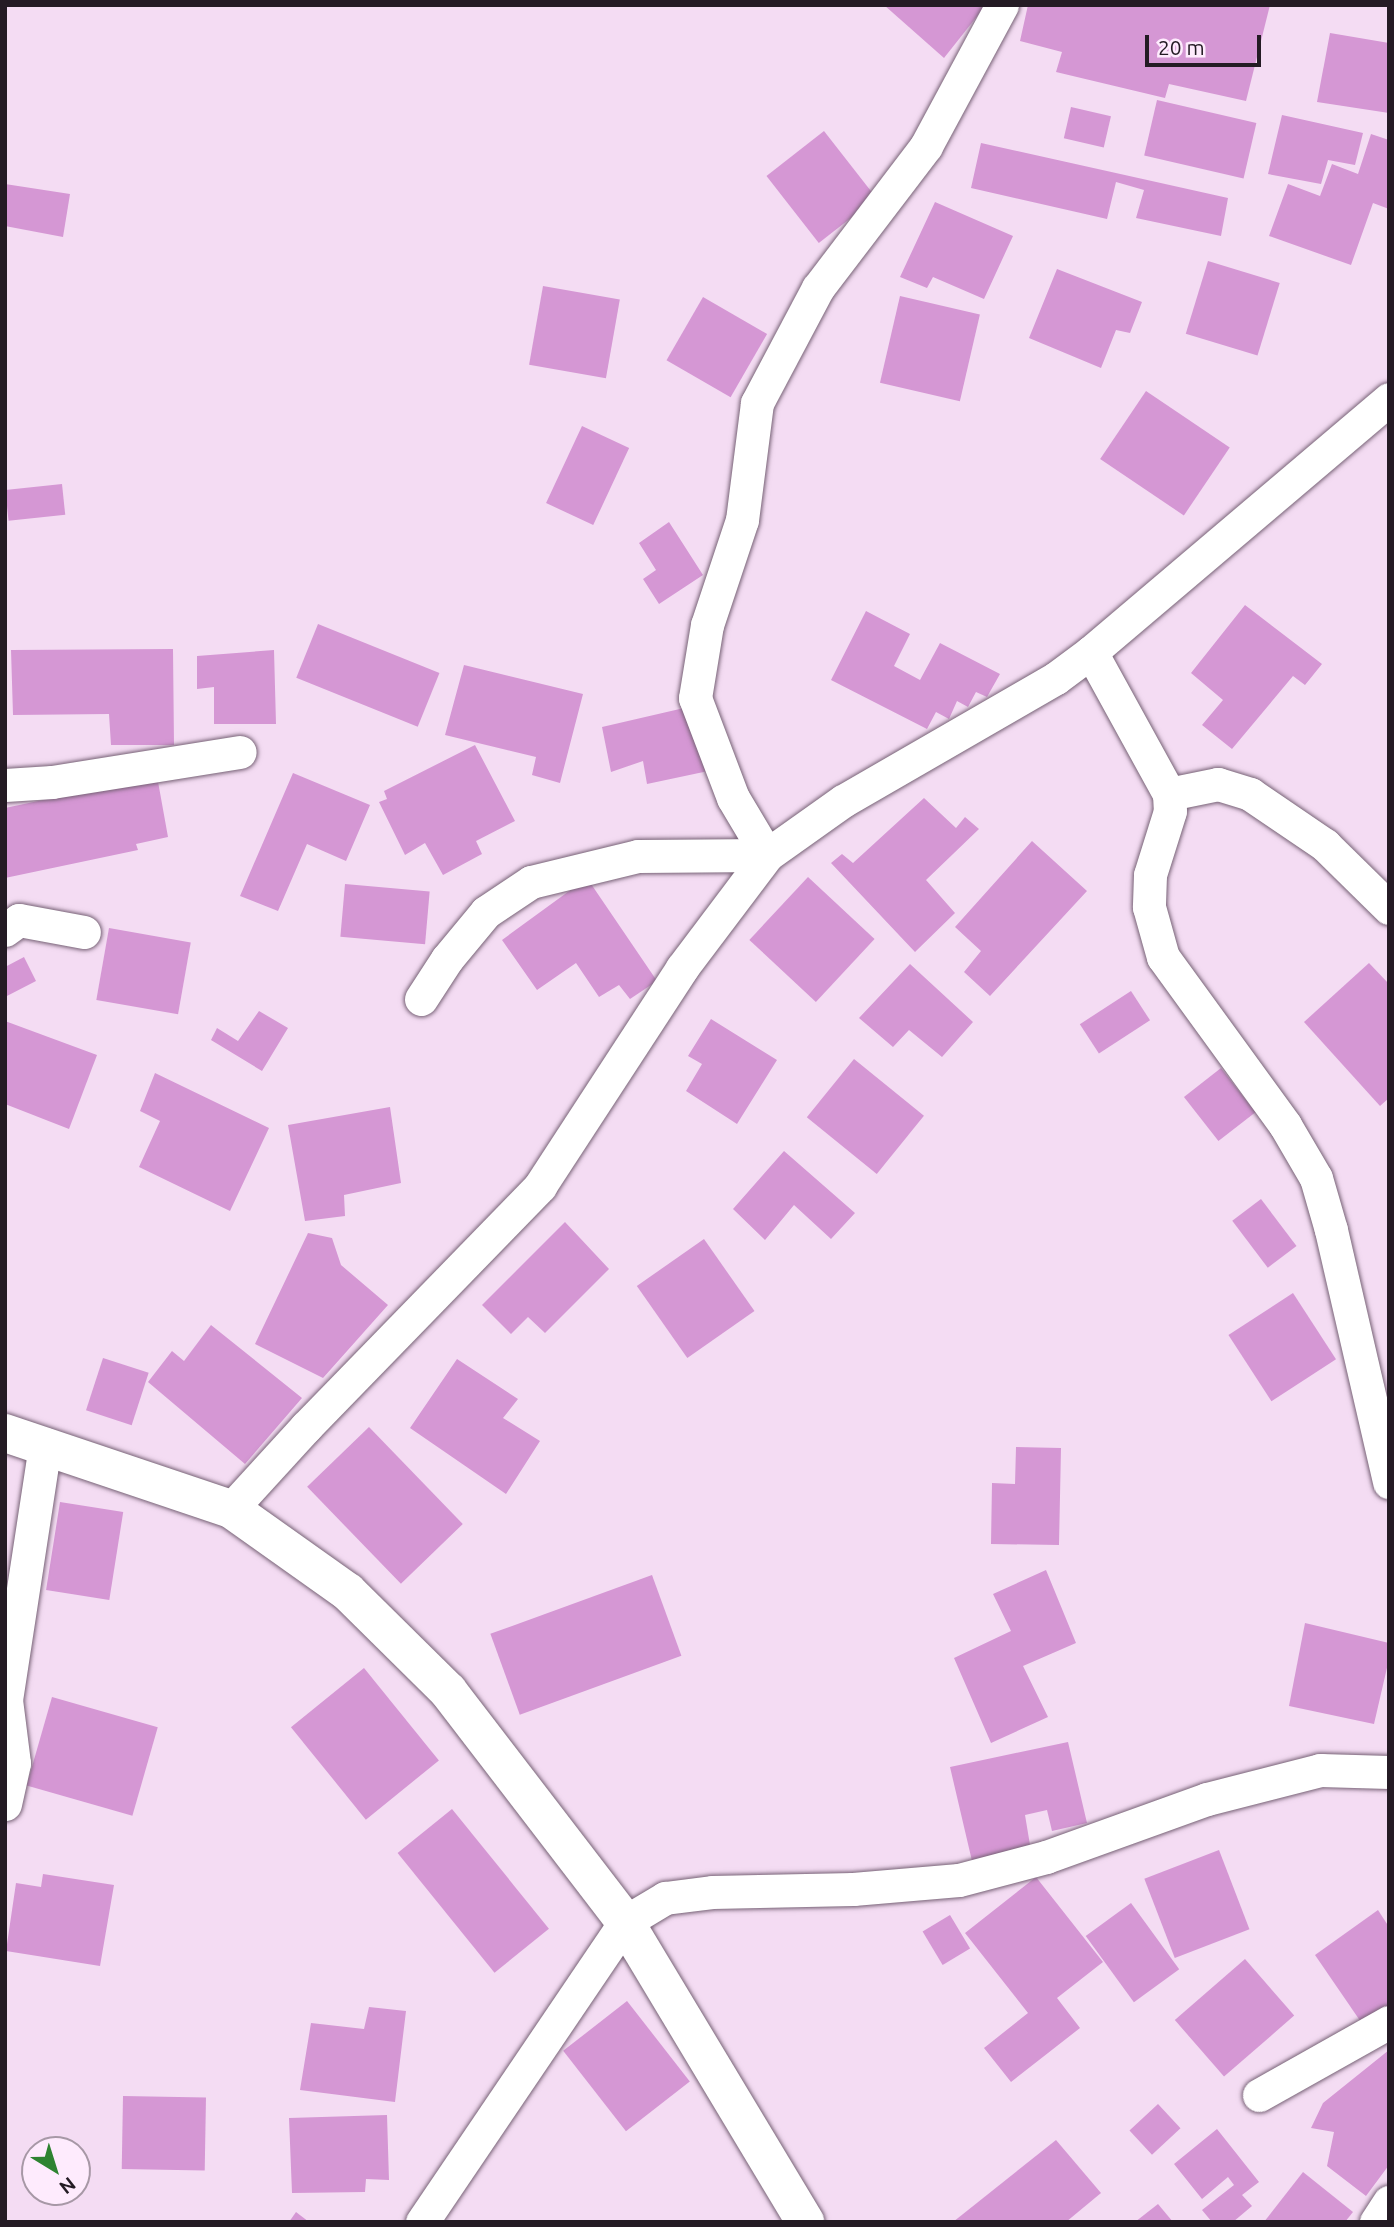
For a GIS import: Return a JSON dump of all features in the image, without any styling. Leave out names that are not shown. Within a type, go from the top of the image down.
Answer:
[{"type":"street","points":[[767,855],[733,798],[695,698],[707,625],[743,520],[757,403],[818,288],[926,146],[1002,5]]},
{"type":"street","points":[[231,1509],[306,1427],[540,1186],[682,968],[767,855],[843,801],[1056,678],[1091,652],[1388,401]]},
{"type":"street","points":[[1091,652],[1169,794],[1170,811],[1150,875],[1149,907],[1163,957],[1285,1125],[1316,1178],[1380,1401],[1389,1482]]},
{"type":"street","points":[[5,785],[52,782],[240,752]]},
{"type":"street","points":[[1169,794],[1217,784],[1250,794],[1325,845],[1389,908]]},
{"type":"street","points":[[421,999],[447,959],[486,912],[531,882],[638,856],[767,855]]},
{"type":"street","points":[[5,930],[19,920],[83,932]]},
{"type":"street","points":[[5,1433],[45,1444],[231,1509],[348,1592],[448,1691],[625,1923],[805,2222]]},
{"type":"street","points":[[5,1804],[13,1763],[6,1701],[45,1444]]},
{"type":"street","points":[[422,2222],[625,1923],[665,1898],[700,1894],[853,1889],[959,1880],[1046,1857],[1208,1799],[1320,1770],[1389,1772]]},
{"type":"street","points":[[1259,2095],[1389,2022]]},
{"type":"street","points":[[1376,2222],[1389,2202]]},
{"type":"building","points":[[884,5],[986,5],[944,58]]},
{"type":"building","points":[[1028,5],[1270,5],[1246,101],[1169,84],[1165,98],[1056,72],[1062,52],[1020,41]]},
{"type":"building","points":[[1330,33],[1389,43],[1389,113],[1317,102]]},
{"type":"building","points":[[1157,100],[1256,123],[1244,178],[1144,156]]},
{"type":"building","points":[[1071,107],[1111,116],[1104,147],[1064,138]]},
{"type":"building","points":[[1282,115],[1363,133],[1355,165],[1328,160],[1321,184],[1268,174]]},
{"type":"building","points":[[824,131],[876,198],[819,243],[766,176]]},
{"type":"building","points":[[1371,134],[1389,140],[1389,209],[1373,203],[1351,265],[1269,236],[1288,184],[1320,196],[1332,164],[1358,174]]},
{"type":"building","points":[[981,143],[1228,198],[1221,236],[1136,218],[1144,190],[1116,182],[1107,219],[971,188]]},
{"type":"building","points":[[5,184],[70,194],[63,237],[5,226]]},
{"type":"building","points":[[935,202],[1013,236],[984,299],[933,277],[927,288],[900,277]]},
{"type":"building","points":[[1208,261],[1280,283],[1258,356],[1186,334]]},
{"type":"building","points":[[1057,269],[1142,302],[1130,333],[1116,330],[1101,368],[1029,338]]},
{"type":"building","points":[[543,286],[620,300],[606,378],[529,365]]},
{"type":"building","points":[[900,296],[980,314],[960,401],[880,383]]},
{"type":"building","points":[[703,297],[767,334],[731,397],[666,360]]},
{"type":"building","points":[[1146,391],[1230,447],[1184,515],[1100,459]]},
{"type":"building","points":[[582,426],[629,448],[593,525],[546,503]]},
{"type":"building","points":[[62,484],[65,515],[9,521],[5,490]]},
{"type":"building","points":[[669,522],[703,575],[659,604],[643,579],[656,570],[639,543]]},
{"type":"building","points":[[1245,605],[1322,664],[1305,685],[1293,676],[1232,749],[1202,725],[1223,700],[1191,673]]},
{"type":"building","points":[[866,611],[910,634],[894,666],[920,680],[940,643],[1000,674],[987,697],[976,692],[968,707],[957,701],[949,719],[936,712],[927,729],[831,680]]},
{"type":"building","points":[[318,624],[439,673],[418,727],[296,678]]},
{"type":"building","points":[[173,649],[174,745],[111,745],[109,714],[13,715],[11,650]]},
{"type":"building","points":[[274,650],[276,724],[214,724],[214,687],[197,689],[197,656]]},
{"type":"building","points":[[464,665],[583,694],[560,783],[532,775],[536,757],[445,735]]},
{"type":"building","points":[[697,705],[713,770],[647,784],[643,761],[611,772],[602,727]]},
{"type":"building","points":[[475,745],[515,821],[476,841],[482,854],[443,875],[425,843],[405,855],[379,802],[387,799],[384,791]]},
{"type":"building","points":[[293,773],[370,805],[346,861],[307,844],[278,911],[240,896]]},
{"type":"building","points":[[157,776],[168,837],[136,844],[138,850],[5,878],[5,808]]},
{"type":"building","points":[[924,798],[956,828],[965,817],[979,829],[926,880],[955,913],[915,952],[831,863],[842,854],[853,863]]},
{"type":"building","points":[[1032,841],[1087,891],[990,996],[964,972],[981,951],[955,927]]},
{"type":"building","points":[[808,877],[875,939],[816,1002],[749,940]]},
{"type":"building","points":[[587,878],[657,981],[630,999],[619,985],[599,997],[576,963],[537,990],[502,940]]},
{"type":"building","points":[[345,884],[430,891],[425,944],[340,937]]},
{"type":"building","points":[[109,928],[191,942],[178,1014],[96,1000]]},
{"type":"building","points":[[24,957],[36,981],[5,997],[5,967]]},
{"type":"building","points":[[1369,963],[1389,984],[1389,1098],[1380,1106],[1304,1022]]},
{"type":"building","points":[[910,964],[973,1022],[942,1057],[909,1030],[893,1047],[859,1018]]},
{"type":"building","points":[[1131,991],[1150,1020],[1099,1054],[1080,1024]]},
{"type":"building","points":[[259,1011],[288,1028],[262,1071],[211,1040],[217,1028],[238,1041]]},
{"type":"building","points":[[711,1019],[777,1060],[737,1124],[686,1091],[702,1064],[688,1056]]},
{"type":"building","points":[[5,1021],[97,1055],[69,1129],[5,1104]]},
{"type":"building","points":[[854,1059],[924,1116],[877,1174],[807,1117]]},
{"type":"building","points":[[1221,1068],[1255,1112],[1218,1141],[1184,1097]]},
{"type":"building","points":[[155,1073],[269,1128],[230,1211],[139,1167],[160,1121],[140,1111]]},
{"type":"building","points":[[390,1107],[401,1183],[344,1195],[345,1216],[305,1221],[288,1125]]},
{"type":"building","points":[[784,1151],[855,1213],[831,1239],[794,1205],[765,1240],[733,1209]]},
{"type":"building","points":[[1261,1199],[1297,1246],[1268,1268],[1232,1221]]},
{"type":"building","points":[[565,1222],[609,1269],[545,1333],[528,1317],[511,1334],[482,1305]]},
{"type":"building","points":[[308,1233],[332,1238],[341,1265],[388,1305],[323,1378],[255,1344]]},
{"type":"building","points":[[704,1239],[754,1311],[687,1358],[637,1286]]},
{"type":"building","points":[[1293,1293],[1336,1359],[1271,1401],[1228,1335]]},
{"type":"building","points":[[211,1325],[302,1398],[245,1464],[148,1382],[172,1351],[184,1361]]},
{"type":"building","points":[[103,1358],[149,1373],[132,1425],[86,1410]]},
{"type":"building","points":[[457,1359],[518,1399],[503,1418],[540,1441],[506,1494],[410,1428]]},
{"type":"building","points":[[369,1427],[463,1524],[401,1584],[307,1487]]},
{"type":"building","points":[[1016,1447],[1061,1448],[1059,1545],[991,1544],[992,1483],[1015,1484]]},
{"type":"building","points":[[60,1502],[123,1512],[109,1600],[46,1590]]},
{"type":"building","points":[[1046,1570],[1076,1643],[1023,1666],[1048,1717],[991,1743],[954,1658],[1011,1631],[993,1594]]},
{"type":"building","points":[[652,1575],[681,1656],[520,1715],[490,1634]]},
{"type":"building","points":[[1305,1623],[1389,1643],[1389,1659],[1374,1724],[1289,1706]]},
{"type":"building","points":[[364,1668],[439,1760],[366,1820],[291,1727]]},
{"type":"building","points":[[52,1697],[158,1727],[132,1816],[27,1785]]},
{"type":"building","points":[[1068,1742],[1087,1823],[1052,1831],[1047,1810],[1025,1815],[1030,1845],[972,1861],[950,1767]]},
{"type":"building","points":[[452,1809],[549,1929],[495,1973],[398,1853]]},
{"type":"building","points":[[1219,1850],[1249,1929],[1175,1958],[1144,1879]]},
{"type":"building","points":[[43,1874],[114,1885],[100,1966],[6,1951],[16,1883],[41,1887]]},
{"type":"building","points":[[1036,1877],[1103,1962],[1057,1998],[1080,2028],[1011,2082],[984,2048],[1028,2013],[965,1933]]},
{"type":"building","points":[[1131,1903],[1179,1969],[1134,2002],[1086,1936]]},
{"type":"building","points":[[1378,1910],[1389,1927],[1389,2008],[1363,2025],[1315,1955]]},
{"type":"building","points":[[950,1915],[970,1948],[943,1965],[923,1931]]},
{"type":"building","points":[[1245,1959],[1294,2016],[1224,2077],[1175,2020]]},
{"type":"building","points":[[627,2001],[690,2081],[626,2131],[563,2051]]},
{"type":"building","points":[[369,2007],[406,2011],[395,2102],[300,2090],[311,2023],[364,2029]]},
{"type":"building","points":[[1389,2050],[1389,2165],[1366,2196],[1327,2166],[1334,2132],[1311,2128],[1323,2103]]},
{"type":"building","points":[[123,2096],[206,2097],[205,2170],[122,2169]]},
{"type":"building","points":[[1158,2104],[1181,2128],[1152,2155],[1129,2131]]},
{"type":"building","points":[[387,2115],[389,2180],[366,2179],[365,2192],[292,2193],[289,2118]]},
{"type":"building","points":[[1217,2129],[1259,2182],[1242,2195],[1252,2206],[1233,2222],[1212,2222],[1202,2210],[1234,2185],[1228,2177],[1202,2199],[1174,2164]]},
{"type":"building","points":[[1056,2140],[1101,2193],[1066,2222],[953,2222]]},
{"type":"building","points":[[1303,2172],[1353,2212],[1345,2222],[1264,2222]]},
{"type":"building","points":[[1158,2204],[1173,2222],[1135,2222]]},
{"type":"building","points":[[296,2212],[309,2222],[289,2222]]}]
